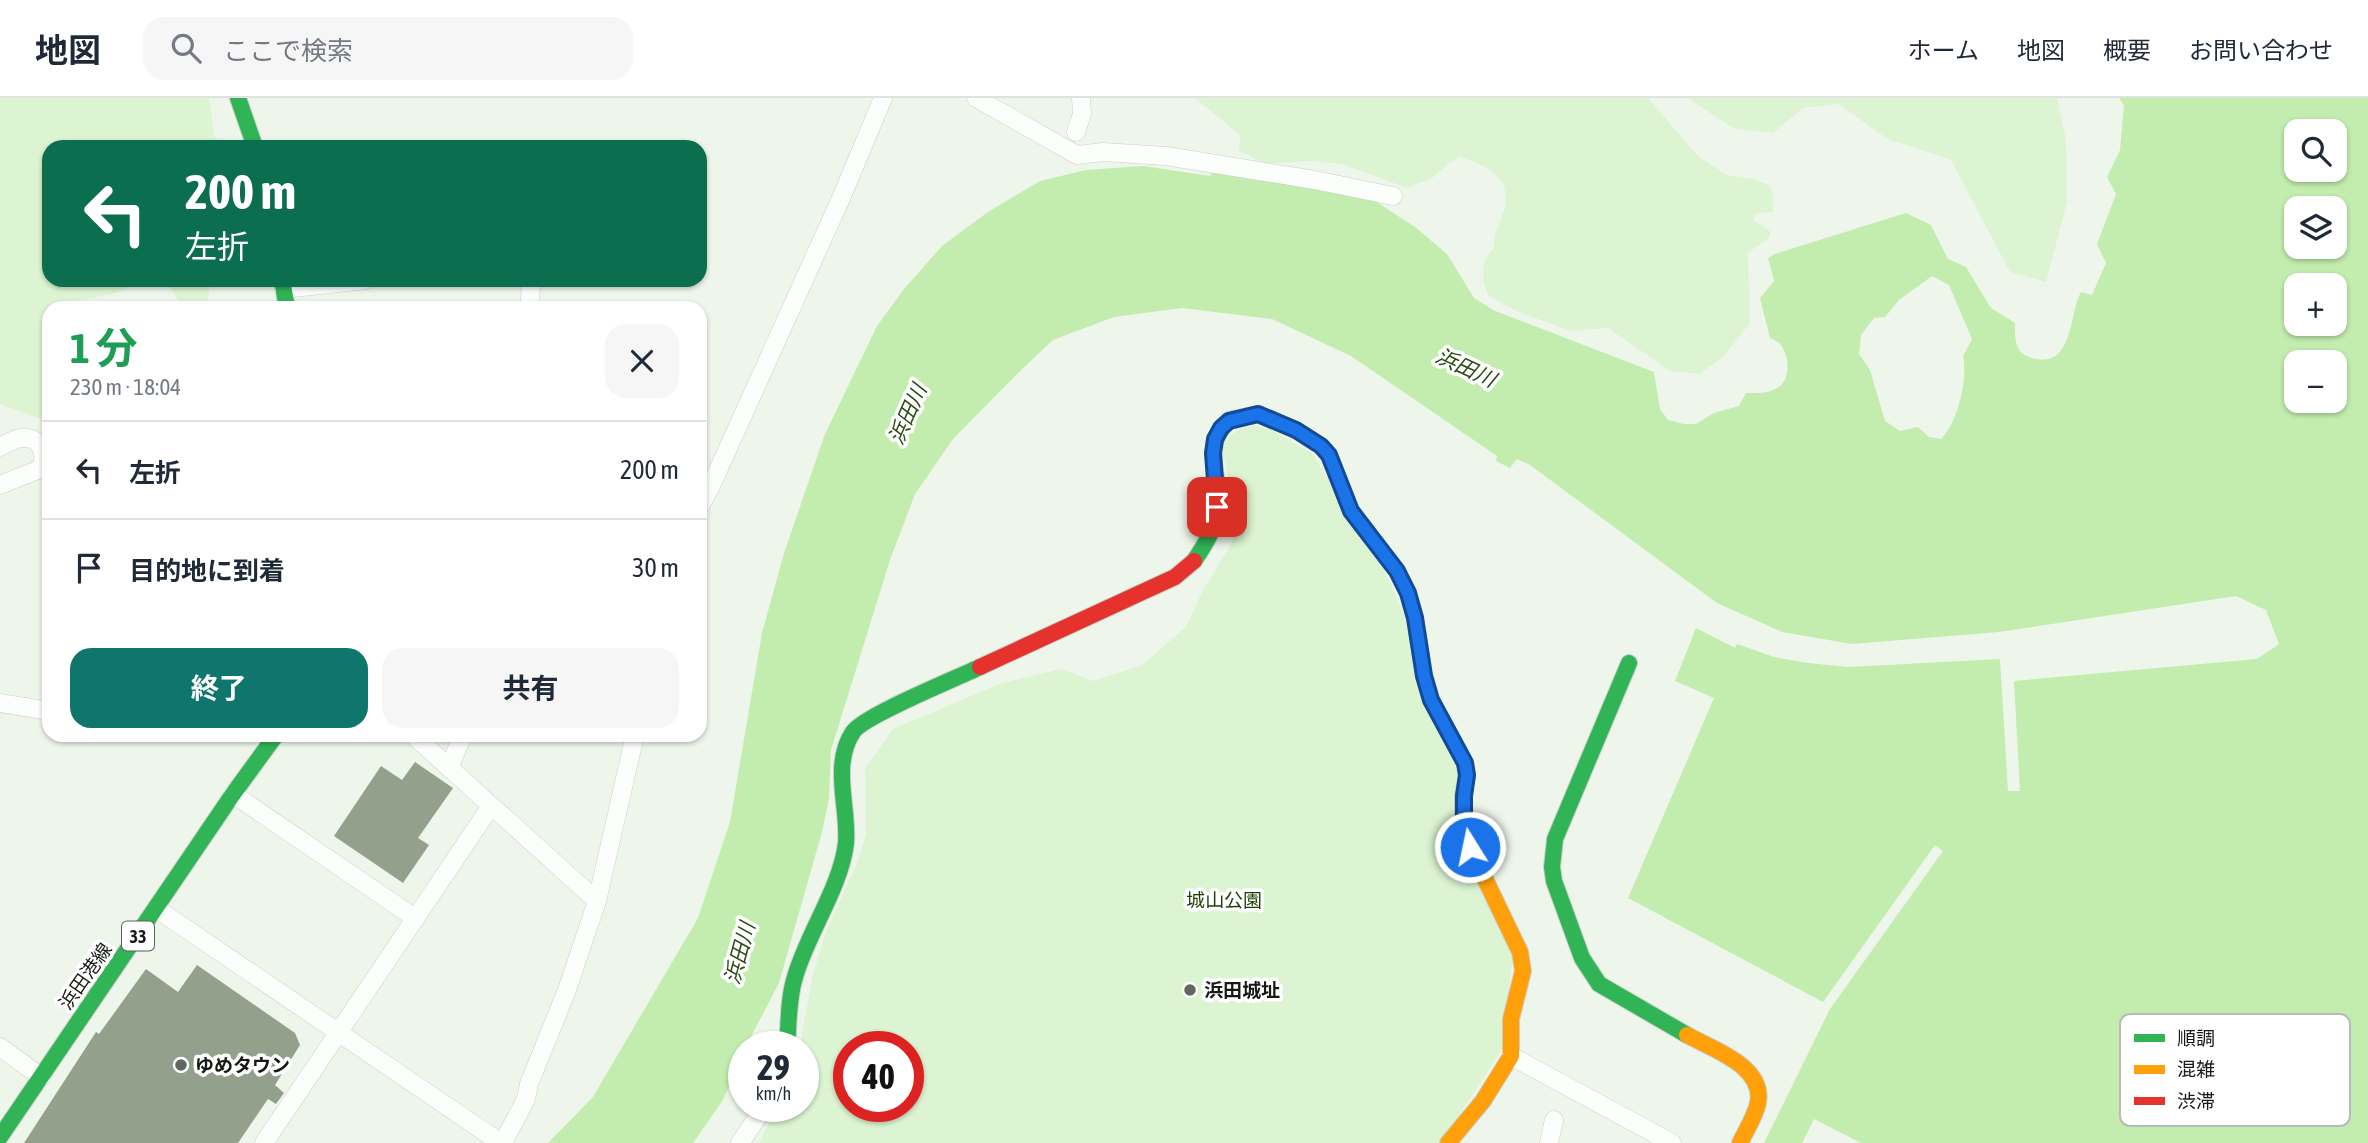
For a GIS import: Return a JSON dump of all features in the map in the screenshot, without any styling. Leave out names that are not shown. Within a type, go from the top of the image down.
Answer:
[{"type":"street","points":[[238,98],[253,140]]},
{"type":"street","points":[[707,493],[842,196],[883,98]]},
{"type":"street","points":[[976,98],[1077,155],[1103,152],[1166,156],[1315,180],[1393,196]]},
{"type":"street","points":[[1076,132],[1082,114],[1081,98]]},
{"type":"street","points":[[788,1031],[795,975],[839,869],[843,853],[846,837],[842,796],[848,742],[853,732],[863,722],[879,714],[1175,577],[1192,564],[1205,546],[1216,517],[1213,453],[1215,439],[1229,421],[1258,414],[1296,430],[1321,446],[1329,455],[1351,511],[1397,571],[1408,593],[1431,700],[1465,763],[1467,775],[1464,822],[1470,847],[1520,952],[1523,971],[1511,1018],[1511,1056],[1483,1101],[1448,1143]]},
{"type":"street","points":[[0,447],[20,438],[38,443],[42,449]]},
{"type":"street","points":[[0,485],[30,474],[42,465]]},
{"type":"street","points":[[1629,663],[1555,839],[1552,867],[1555,881],[1582,958],[1599,984],[1738,1063],[1757,1080],[1759,1100],[1740,1143]]},
{"type":"street","points":[[0,703],[42,710]]},
{"type":"street","name":"浜田港線","points":[[0,1137],[271,742]]},
{"type":"street","points":[[421,742],[597,901]]},
{"type":"street","points":[[449,768],[460,742]]},
{"type":"street","points":[[157,909],[502,1143],[526,1099],[529,1084],[567,990],[597,901],[633,742]]},
{"type":"street","points":[[233,794],[415,918]]},
{"type":"street","points":[[264,1143],[491,806]]},
{"type":"street","points":[[0,1047],[41,1077]]},
{"type":"street","points":[[1511,1056],[1672,1143]]},
{"type":"street","points":[[1549,1143],[1554,1121]]},
{"type":"street","points":[[740,1143],[754,1122]]},
{"type":"green space","points":[[0,98],[209,98],[214,135],[218,140],[42,140],[42,287],[128,287],[113,294],[78,301],[42,301],[42,419],[0,404]]},
{"type":"green space","points":[[1195,98],[1648,98],[1698,156],[1727,175],[1749,178],[1769,185],[1773,193],[1773,212],[1757,213],[1753,220],[1770,231],[1770,237],[1748,253],[1750,323],[1725,355],[1700,374],[1670,371],[1608,328],[1571,331],[1516,311],[1488,295],[1484,282],[1484,264],[1494,248],[1506,198],[1501,180],[1488,169],[1460,156],[1432,178],[1407,188],[1342,164],[1308,161],[1267,164],[1239,151],[1240,135]]},
{"type":"green space","points":[[1687,98],[2057,98],[2066,139],[2067,202],[2046,282],[2010,272],[1951,160],[1887,139],[1839,104],[1803,108],[1773,133],[1735,129]]},
{"type":"green space","points":[[210,287],[208,301],[179,301],[171,289]]},
{"type":"green space","name":"城山公園","points":[[1255,426],[1272,430],[1313,454],[1384,569],[1402,610],[1452,749],[1513,952],[1503,1048],[1441,1143],[759,1143],[770,1122],[819,1122],[819,1031],[803,1031],[812,978],[825,934],[857,863],[866,835],[865,769],[893,729],[1002,683],[1061,669],[1093,681],[1142,665],[1186,627],[1202,592],[1232,543],[1235,507],[1222,449],[1228,439],[1239,430]]},
{"type":"water","name":"浜田川","points":[[2119,98],[2368,98],[2368,1143],[1861,1143],[1814,1119],[1802,1143],[1764,1143],[1830,1009],[1943,851],[1935,845],[1823,1002],[1628,898],[1714,698],[1675,681],[1696,628],[1735,648],[1737,644],[1774,657],[1808,663],[1848,667],[2000,659],[2008,791],[2020,791],[2014,681],[2257,659],[2279,644],[2266,610],[2236,596],[1999,632],[1852,644],[1782,632],[1717,603],[1530,465],[1517,459],[1510,468],[1496,461],[1497,456],[1351,356],[1272,319],[1182,308],[1114,317],[1053,340],[953,439],[915,494],[890,560],[831,750],[829,799],[822,832],[779,983],[754,1031],[728,1031],[728,1089],[693,1143],[548,1143],[593,1097],[698,918],[730,822],[762,633],[784,553],[825,434],[877,326],[904,289],[942,246],[988,212],[1040,181],[1086,170],[1143,166],[1210,176],[1214,170],[1372,199],[1415,227],[1447,254],[1474,298],[1493,310],[1654,372],[1660,409],[1668,420],[1696,424],[1714,413],[1739,406],[1746,393],[1764,393],[1776,389],[1784,382],[1788,365],[1785,354],[1779,343],[1770,338],[1760,298],[1774,281],[1768,258],[1906,213],[1931,225],[1948,259],[1966,267],[1991,308],[2015,323],[2017,344],[2022,353],[2032,358],[2046,359],[2056,356],[2068,337],[2081,292],[2092,295],[2106,263],[2097,244],[2116,194],[2107,177],[2120,150],[2124,105]],"holes":[[[1932,276],[1949,285],[1972,339],[1963,356],[1963,388],[1957,412],[1941,439],[1929,437],[1918,427],[1900,431],[1885,421],[1870,370],[1859,354],[1861,335],[1874,318],[1885,317],[1899,300]]]},
{"type":"building","points":[[415,762],[453,788],[418,838],[429,845],[403,883],[334,836],[381,766],[402,780]]},
{"type":"building","name":"ゆめタウン","points":[[197,965],[295,1033],[300,1045],[275,1085],[284,1093],[276,1104],[268,1099],[238,1143],[24,1143],[96,1032],[99,1034],[146,969],[178,992]]},
{"type":"traffic: fast","points":[[238,98],[253,140]]},
{"type":"traffic: fast","points":[[283,287],[286,301]]},
{"type":"traffic: fast","points":[[1194,561],[1209,536],[1217,514],[1214,451],[1221,430],[1229,420],[1258,414],[1296,430],[1321,446],[1329,455],[1351,511],[1397,571],[1408,593],[1431,700],[1465,763],[1467,775],[1463,796],[1463,822],[1475,858]]},
{"type":"traffic: fast","points":[[1629,663],[1555,839],[1552,867],[1554,881],[1582,958],[1599,984],[1687,1035]]},
{"type":"traffic: fast","points":[[788,1031],[793,985],[800,961],[843,860],[846,843],[843,758],[853,732],[860,725],[892,707],[980,667]]},
{"type":"traffic: fast","points":[[0,1137],[271,742]]},
{"type":"traffic: slow","points":[[1448,1143],[1483,1101],[1511,1056],[1511,1019],[1523,971],[1520,952],[1475,858]]},
{"type":"traffic: slow","points":[[1687,1035],[1735,1060],[1753,1079],[1758,1090],[1758,1103],[1740,1143]]},
{"type":"traffic: jam","points":[[980,667],[1175,577],[1194,561]]},
{"type":"place","name":"浜田城址","points":[[1190,990]]},
{"type":"place","name":"ゆめタウン","points":[[181,1065]]},
{"type":"route","points":[[1217,507],[1213,453],[1215,439],[1229,421],[1258,414],[1296,430],[1321,446],[1329,455],[1351,511],[1397,571],[1408,593],[1431,700],[1465,763],[1467,775],[1464,822],[1470,847]]}]
